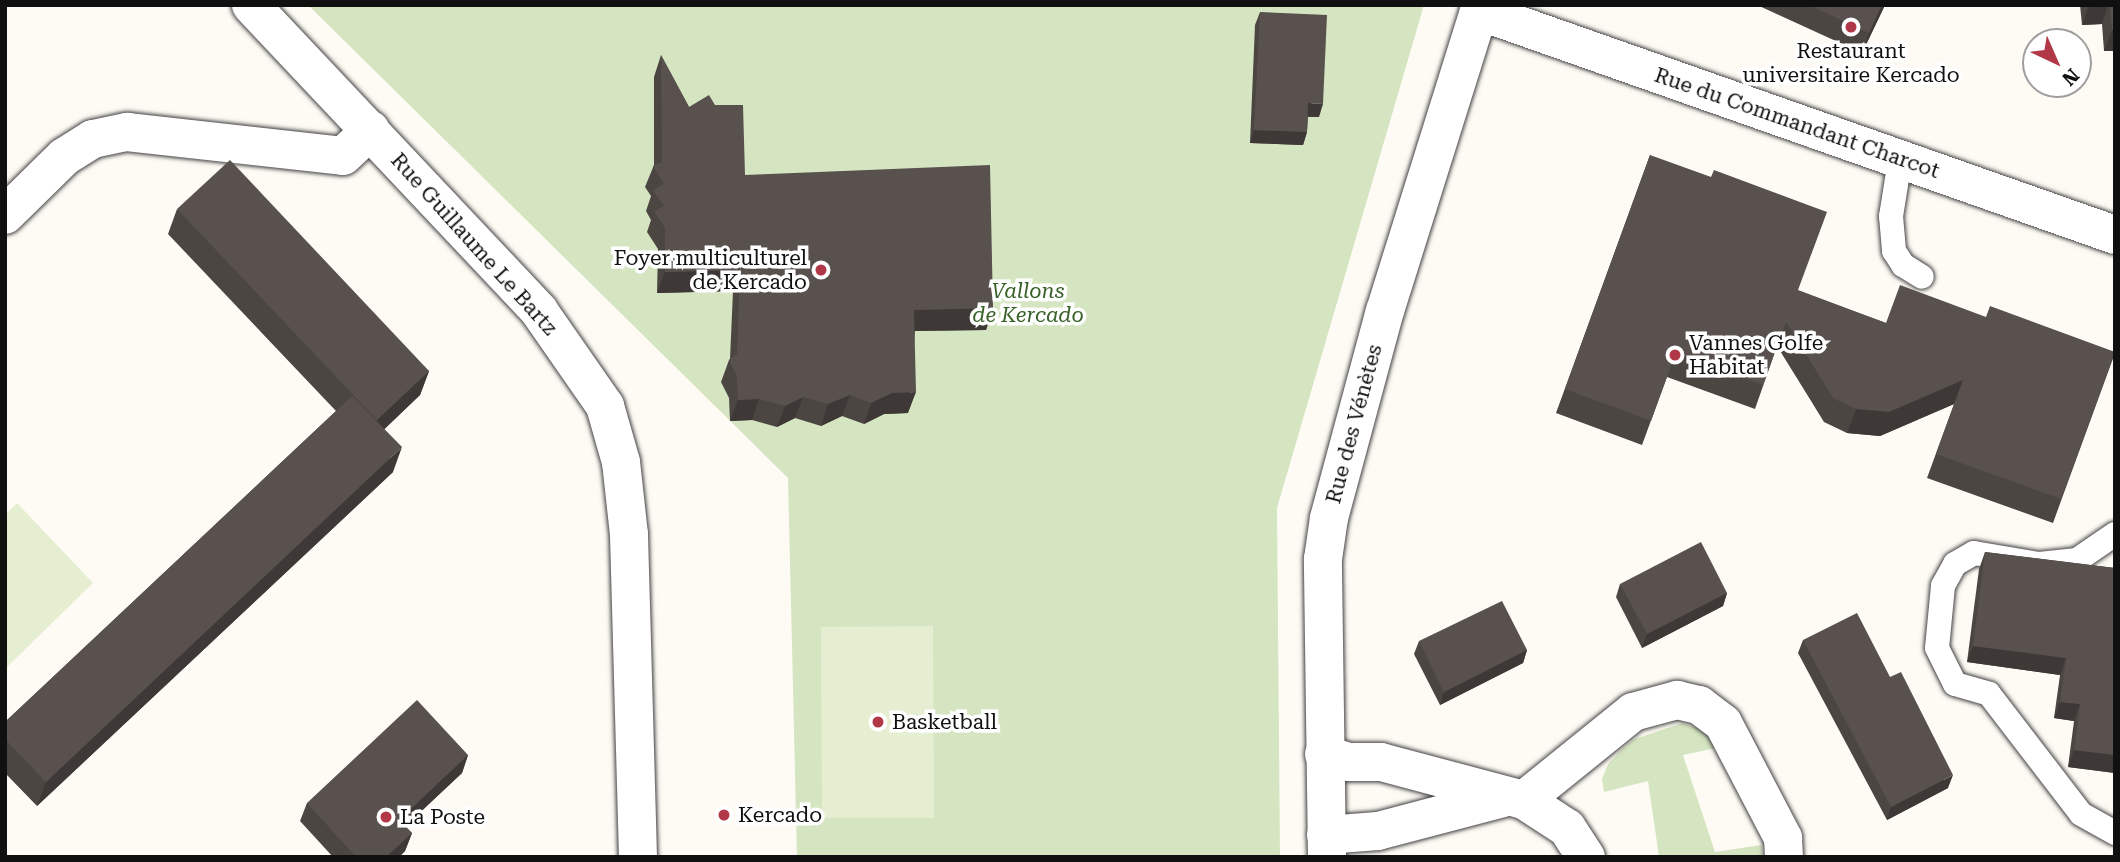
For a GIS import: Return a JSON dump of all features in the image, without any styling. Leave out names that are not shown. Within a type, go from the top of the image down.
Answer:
[{"type":"street","name":"Rue Guillaume Le Bartz","points":[[251,5],[539,312],[605,405],[621,463],[629,536],[638,857]]},
{"type":"street","name":"Rue du Commandant Charcot","points":[[1480,8],[2115,235]]},
{"type":"street","name":"Rue des Vénètes","points":[[1326,846],[1323,559],[1329,518],[1385,311],[1480,8]]},
{"type":"street","points":[[5,215],[64,157],[93,139],[127,132],[343,156],[371,130]]},
{"type":"street","points":[[1326,846],[1514,798],[1633,712],[1677,700],[1699,705],[1723,723],[1783,838],[1784,857]]},
{"type":"street","points":[[1324,754],[1348,762],[1381,762],[1514,798],[1567,828],[1586,857]]},
{"type":"lane","points":[[1900,160],[1891,216],[1894,251],[1903,265],[1922,277]]},
{"type":"lane","points":[[2115,534],[2077,561],[2039,564],[1975,552],[1955,564],[1943,586],[1937,648],[1955,684],[1989,694],[2081,814],[2115,833]]},
{"type":"green space","name":"Vallons de Kercado","points":[[308,5],[1424,5],[1277,508],[1280,857],[797,857],[788,478]]},
{"type":"green space","points":[[17,503],[93,583],[5,669],[5,515]]},
{"type":"green space","name":"Basketball","points":[[933,626],[934,818],[822,818],[821,627]]},
{"type":"green space","points":[[1682,723],[1707,731],[1721,747],[1683,755],[1715,852],[1761,845],[1763,857],[1659,857],[1648,781],[1604,792],[1602,779],[1608,764],[1622,749],[1635,739]]},
{"type":"building","points":[[1809,5],[1882,5],[1869,33]]},
{"type":"building","points":[[2110,5],[2115,5],[2115,30],[2112,30]]},
{"type":"building","points":[[1260,12],[1327,15],[1323,104],[1308,103],[1307,132],[1254,130]]},
{"type":"building","name":"Foyer multiculturel de Kercado","points":[[661,55],[689,107],[709,95],[715,105],[743,105],[745,175],[990,165],[993,308],[914,310],[916,392],[892,393],[871,403],[850,395],[828,404],[803,397],[785,406],[759,399],[738,400],[737,377],[729,360],[737,354],[740,270],[665,272],[665,228],[654,211],[664,206],[653,190],[664,184],[653,166],[662,162]]},
{"type":"building","name":"Vannes Golfe Habitat","points":[[1650,155],[1711,177],[1714,170],[1827,212],[1798,290],[1886,323],[1900,285],[1986,317],[1990,306],[2115,352],[2061,499],[1936,454],[1963,380],[1889,412],[1856,409],[1833,398],[1786,322],[1763,385],[1676,352],[1651,421],[1565,389]]},
{"type":"building","points":[[230,160],[429,371],[377,420],[177,209]]},
{"type":"building","points":[[352,396],[402,447],[46,782],[5,739],[5,722]]},
{"type":"building","points":[[1701,542],[1727,593],[1647,634],[1620,584]]},
{"type":"building","points":[[1985,552],[2115,568],[2115,755],[2074,750],[2080,704],[2060,702],[2066,658],[1973,646]]},
{"type":"building","points":[[1502,601],[1527,650],[1444,692],[1419,641]]},
{"type":"building","points":[[1857,613],[1890,677],[1901,672],[1953,775],[1891,807],[1803,640]]},
{"type":"building","points":[[417,700],[468,755],[399,820],[412,833],[386,857],[356,857],[307,803]]},
{"type":"place","name":"Restaurant universitaire Kercado","points":[[1851,27]]},
{"type":"place","name":"Foyer multiculturel de Kercado","points":[[821,270]]},
{"type":"place","name":"Vannes Golfe Habitat","points":[[1675,355]]},
{"type":"place","name":"Basketball","points":[[878,722]]},
{"type":"place","name":"Kercado","points":[[724,815]]},
{"type":"place","name":"La Poste","points":[[386,817]]}]
